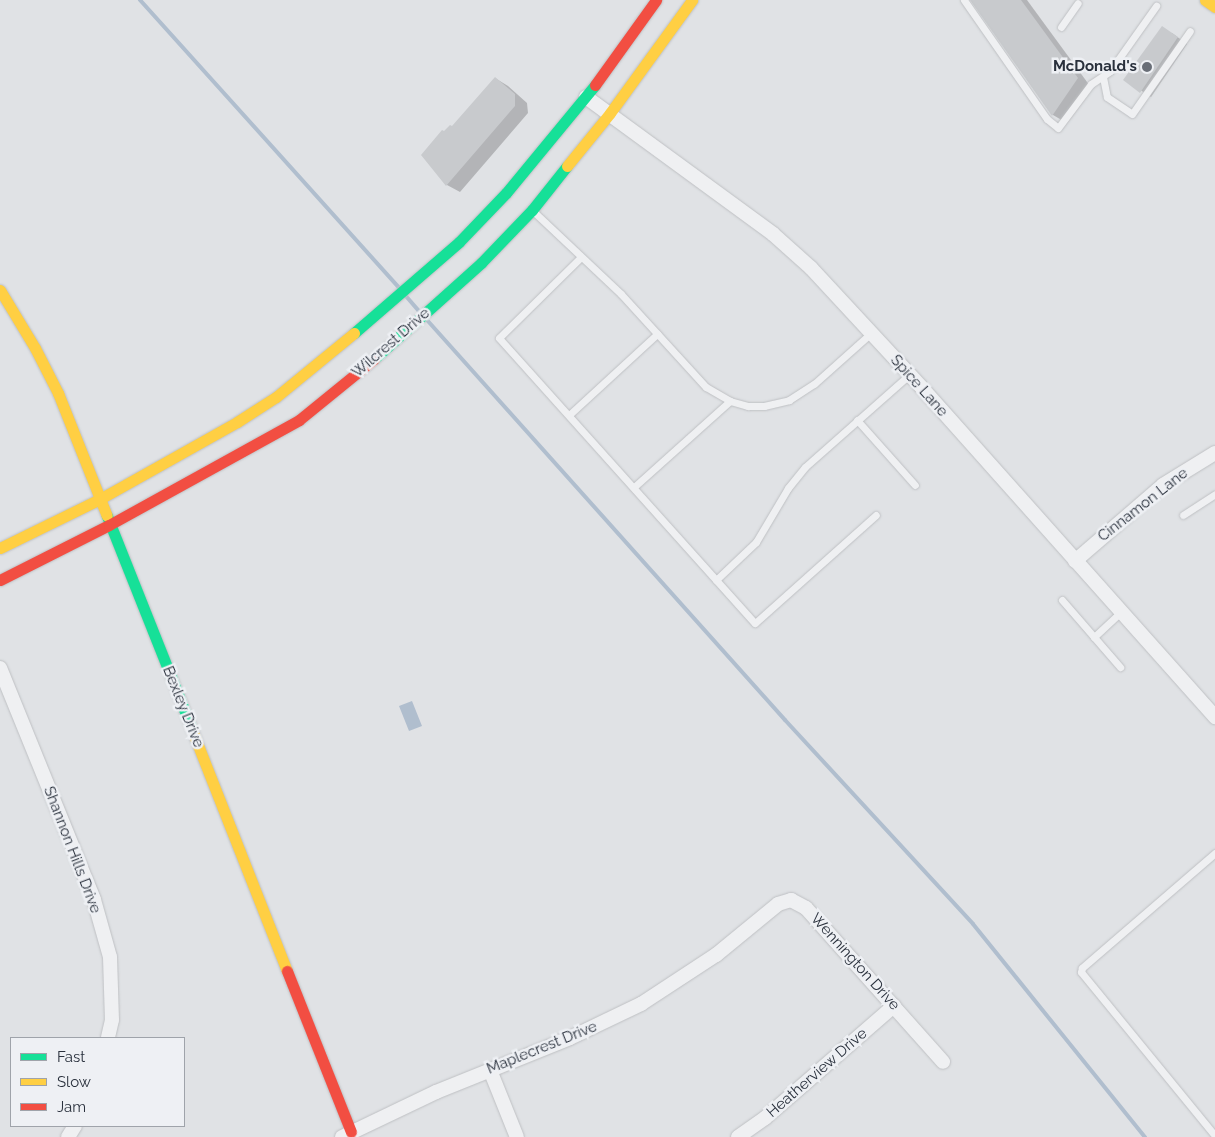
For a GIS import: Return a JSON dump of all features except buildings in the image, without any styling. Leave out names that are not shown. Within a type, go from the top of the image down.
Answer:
[{"type":"main road","name":"Wilcrest Drive","points":[[0,548],[98,500],[237,422],[276,397],[374,318],[425,273],[488,212],[586,97],[656,0]]},
{"type":"main road","name":"Wilcrest Drive","points":[[0,580],[109,525],[298,420],[396,340],[481,263],[532,210],[610,113],[692,0]]},
{"type":"main road","points":[[1205,0],[1215,7]]},
{"type":"main road","name":"Bexley Drive","points":[[0,290],[35,348],[58,393],[346,1134]]},
{"type":"main road","points":[[237,422],[239,453]]},
{"type":"street","name":"Spice Lane","points":[[586,97],[773,234],[811,268],[1215,717]]},
{"type":"street","name":"Cinnamon Lane","points":[[1075,561],[1163,485],[1215,453]]},
{"type":"street","name":"Shannon Hills Drive","points":[[0,668],[94,900],[110,957],[112,1020],[108,1037]]},
{"type":"street","name":"Wennington Drive","points":[[732,942],[778,904],[791,900],[806,908],[943,1062]]},
{"type":"street","name":"Maplecrest Drive","points":[[346,1134],[436,1092],[570,1038],[641,1004],[692,973],[732,942]]},
{"type":"street","name":"Heatherview Drive","points":[[738,1137],[764,1118],[894,1006]]},
{"type":"street","points":[[490,1070],[517,1137]]},
{"type":"lane","points":[[964,0],[1047,119],[1058,128],[1091,84],[1102,77],[1156,6]]},
{"type":"lane","points":[[1061,27],[1078,3]]},
{"type":"lane","points":[[1102,77],[1107,97],[1132,114],[1190,31]]},
{"type":"lane","points":[[532,210],[621,294],[706,387],[730,401],[748,406],[764,406],[789,400],[814,384],[871,333]]},
{"type":"lane","points":[[582,257],[499,338],[755,623],[876,515]]},
{"type":"lane","points":[[569,415],[658,334]]},
{"type":"lane","points":[[716,580],[756,542],[795,477],[909,375]]},
{"type":"lane","points":[[634,487],[730,401]]},
{"type":"lane","points":[[857,420],[915,485]]},
{"type":"lane","points":[[1183,515],[1215,494]]},
{"type":"lane","points":[[1062,600],[1120,667]]},
{"type":"lane","points":[[1094,637],[1121,612]]},
{"type":"lane","points":[[1215,853],[1082,968],[1081,972],[1215,1136]]},
{"type":"water","points":[[412,701],[422,726],[409,731],[399,706]]},
{"type":"waterway","points":[[140,0],[399,288]]},
{"type":"waterway","points":[[405,295],[419,311]]},
{"type":"waterway","points":[[427,320],[785,720],[973,924],[1145,1137]]},
{"type":"traffic: fast","points":[[354,333],[459,242],[506,193],[595,85]]},
{"type":"traffic: fast","points":[[374,359],[481,263],[532,210],[567,166]]},
{"type":"traffic: fast","points":[[107,516],[192,730]]},
{"type":"traffic: slow","points":[[567,166],[610,113],[692,0]]},
{"type":"traffic: slow","points":[[1205,0],[1215,7]]},
{"type":"traffic: slow","points":[[0,290],[35,348],[58,393],[107,516]]},
{"type":"traffic: slow","points":[[0,548],[98,500],[237,422],[276,397],[354,333]]},
{"type":"traffic: slow","points":[[192,730],[287,971]]},
{"type":"traffic: jam","points":[[595,85],[656,0]]},
{"type":"traffic: jam","points":[[0,580],[109,525],[299,420],[374,359]]},
{"type":"traffic: jam","points":[[287,971],[351,1132]]},
{"type":"place","name":"McDonald's","points":[[1147,67]]}]
